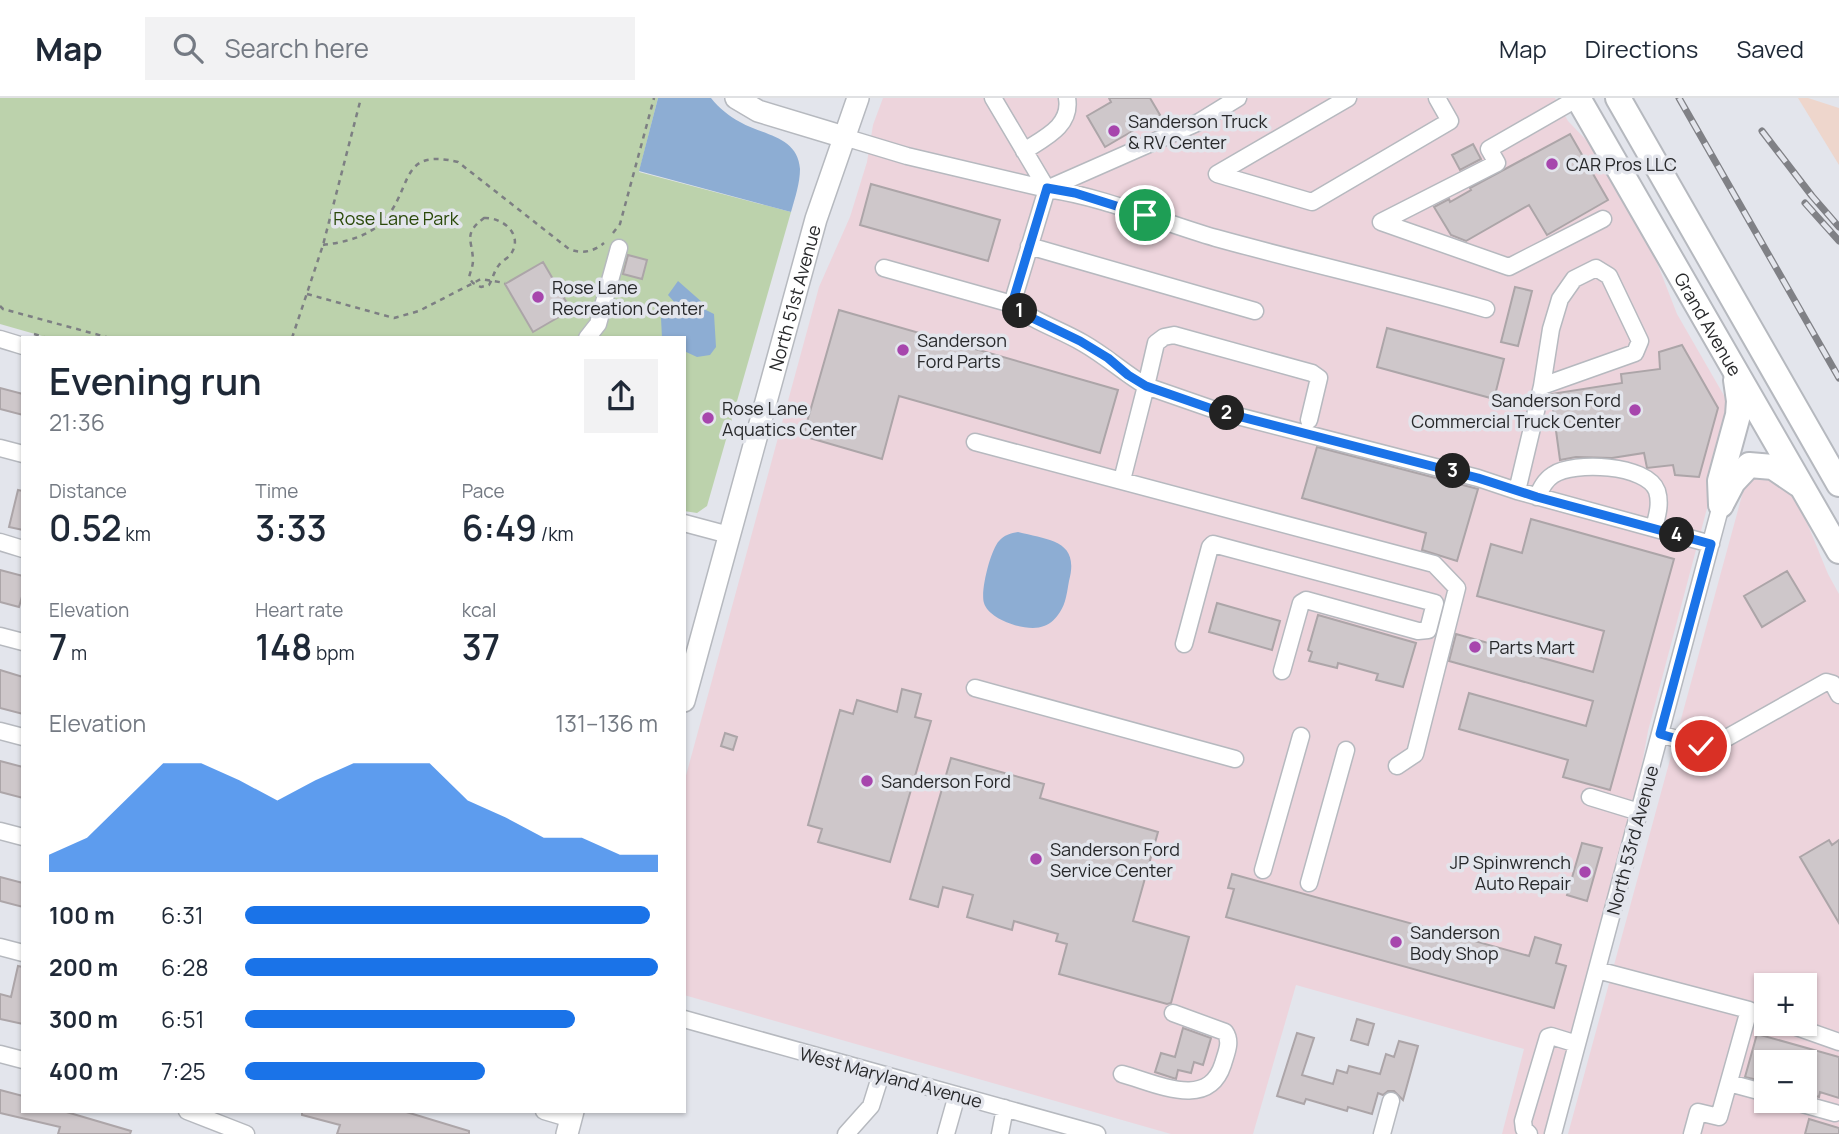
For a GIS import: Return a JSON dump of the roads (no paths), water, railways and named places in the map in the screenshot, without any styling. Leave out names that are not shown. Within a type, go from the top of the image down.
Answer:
[{"type":"highway","name":"Grand Avenue","points":[[1578,98],[1839,551]]},
{"type":"highway","name":"Grand Avenue","points":[[1618,98],[1839,487]]},
{"type":"highway","points":[[1721,505],[1720,481],[1734,433],[1739,401],[1730,363]]},
{"type":"highway","points":[[1734,433],[1752,421],[1774,420],[1789,428],[1820,480],[1839,487]]},
{"type":"highway","points":[[1721,505],[1733,482],[1749,465],[1773,467],[1802,488]]},
{"type":"main road","points":[[736,98],[758,111],[844,137]]},
{"type":"main road","name":"North 51st Avenue","points":[[686,694],[816,219],[858,98]]},
{"type":"street","points":[[993,98],[1047,188]]},
{"type":"street","points":[[1024,151],[1056,130],[1065,120],[1067,98]]},
{"type":"street","points":[[1012,304],[1047,188],[1199,122],[1238,98]]},
{"type":"street","points":[[1348,98],[1217,174],[1312,202],[1450,121],[1437,98]]},
{"type":"street","points":[[1578,98],[1489,149],[1497,163],[1381,222],[1509,267],[1603,219]]},
{"type":"street","points":[[844,137],[907,156],[1075,193],[1214,238],[1486,309]]},
{"type":"street","points":[[589,336],[598,324],[613,241]]},
{"type":"street","points":[[1028,246],[1255,311]]},
{"type":"street","points":[[884,268],[1012,304],[1026,315],[1108,358],[1146,386],[1218,411],[1478,478],[1537,497],[1711,544]]},
{"type":"street","points":[[1517,491],[1542,386],[1551,329],[1560,299],[1574,279],[1596,268],[1609,276],[1630,318],[1640,341],[1635,353],[1542,386]]},
{"type":"street","points":[[1122,480],[1156,342],[1164,337],[1174,335],[1312,373],[1319,378],[1319,385],[1309,420]]},
{"type":"street","points":[[0,339],[21,344]]},
{"type":"street","points":[[975,442],[1434,564],[1457,588],[1415,754],[1396,765]]},
{"type":"street","points":[[0,448],[21,453]]},
{"type":"street","points":[[1537,497],[1542,485],[1553,475],[1568,469],[1630,470],[1645,477],[1657,489],[1659,504],[1654,528]]},
{"type":"street","name":"North 53rd Avenue","points":[[1553,1134],[1721,505]]},
{"type":"street","points":[[686,524],[729,535]]},
{"type":"street","points":[[0,542],[21,548]]},
{"type":"street","points":[[1184,644],[1213,544],[1435,603],[1427,629],[1419,631],[1306,600],[1301,603],[1282,671]]},
{"type":"street","points":[[0,636],[21,641]]},
{"type":"street","points":[[1660,734],[1701,746],[1714,745],[1826,682],[1837,686]]},
{"type":"street","points":[[975,688],[1235,759]]},
{"type":"street","points":[[0,731],[21,736]]},
{"type":"street","points":[[1263,870],[1301,736]]},
{"type":"street","points":[[1309,883],[1346,750]]},
{"type":"street","points":[[1590,797],[1639,811]]},
{"type":"street","points":[[0,831],[21,836]]},
{"type":"street","points":[[0,947],[21,952]]},
{"type":"street","points":[[1597,970],[1754,1012]]},
{"type":"street","points":[[1692,1134],[1698,1112],[1719,1118],[1749,1010]]},
{"type":"street","points":[[1122,1074],[1188,1092],[1201,1091],[1210,1086],[1220,1073],[1228,1037],[1225,1032],[1173,1013]]},
{"type":"street","name":"West Maryland Avenue","points":[[686,1020],[1097,1134]]},
{"type":"street","points":[[1817,1034],[1839,1042]]},
{"type":"street","points":[[1529,1134],[1524,1129],[1523,1121],[1548,1037],[1577,1044]]},
{"type":"street","points":[[0,1054],[21,1059]]},
{"type":"street","points":[[846,1134],[872,1107],[881,1074]]},
{"type":"street","points":[[1729,1083],[1754,1090]]},
{"type":"street","points":[[946,1134],[957,1094]]},
{"type":"street","points":[[1382,1134],[1391,1101]]},
{"type":"street","points":[[1000,1134],[1005,1108]]},
{"type":"street","points":[[1817,1108],[1835,1113]]},
{"type":"street","points":[[192,1113],[246,1134]]},
{"type":"street","points":[[549,1113],[570,1121]]},
{"type":"water","points":[[658,98],[711,98],[736,120],[786,143],[798,158],[800,169],[791,212],[639,171]]},
{"type":"water","points":[[678,281],[703,303],[704,309],[714,314],[716,347],[710,355],[697,357],[686,352],[686,336],[662,336],[661,318],[681,315],[683,312],[668,295]]},
{"type":"water","points":[[1018,532],[1051,540],[1066,550],[1070,557],[1071,567],[1062,609],[1051,622],[1037,628],[1001,620],[987,609],[984,603],[985,580],[996,545],[1005,536]]},
{"type":"railway","points":[[1679,98],[1839,378]]},
{"type":"railway","points":[[1762,131],[1839,227]]},
{"type":"railway","points":[[1805,203],[1839,241]]},
{"type":"place","name":"Sanderson Truck & RV Center","points":[[1114,131]]},
{"type":"place","name":"CAR Pros LLC","points":[[1552,164]]},
{"type":"place","name":"Rose Lane Recreation Center","points":[[538,297]]},
{"type":"place","name":"Sanderson Ford Parts","points":[[903,350]]},
{"type":"place","name":"Sanderson Ford Commercial Truck Center","points":[[1635,410]]},
{"type":"place","name":"Rose Lane Aquatics Center","points":[[708,418]]},
{"type":"place","name":"Parts Mart","points":[[1475,647]]},
{"type":"place","name":"Sanderson Ford","points":[[867,781]]},
{"type":"place","name":"Sanderson Ford Service Center","points":[[1036,859]]},
{"type":"place","name":"JP Spinwrench Auto Repair","points":[[1585,872]]},
{"type":"place","name":"Sanderson Body Shop","points":[[1396,942]]},
{"type":"park label","name":"Rose Lane Park","points":[[396,218]]}]
